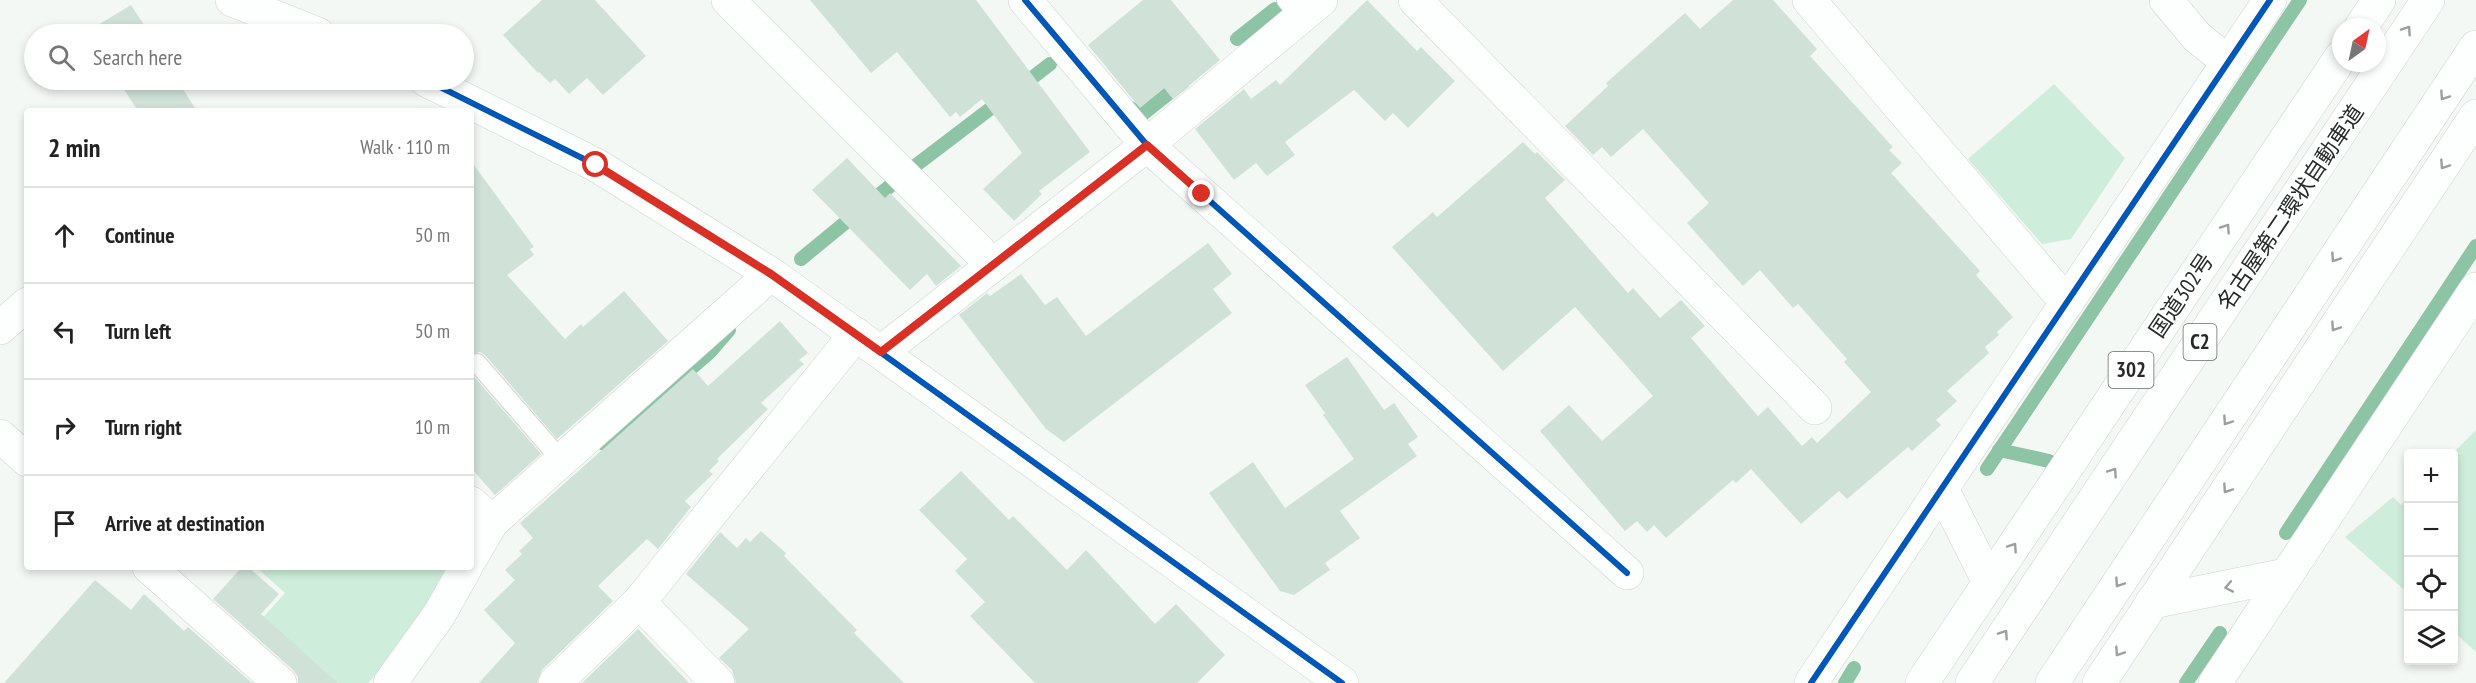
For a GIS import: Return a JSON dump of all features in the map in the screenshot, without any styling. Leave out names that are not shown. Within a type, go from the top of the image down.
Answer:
[{"type":"main road","points":[[232,0],[293,24]]},
{"type":"main road","points":[[728,0],[993,266]]},
{"type":"main road","points":[[1025,0],[1147,145],[1627,573]]},
{"type":"main road","points":[[1415,0],[1815,408]]},
{"type":"main road","points":[[1809,0],[2067,303]]},
{"type":"main road","points":[[2166,0],[2198,37],[2228,62]]},
{"type":"main road","points":[[1812,683],[2270,0]]},
{"type":"main road","points":[[2367,18],[2379,0]]},
{"type":"main road","name":"名古屋第二環状自動車道","points":[[1972,683],[2428,0]]},
{"type":"main road","points":[[555,683],[639,602],[869,343],[993,266],[1147,145],[1302,6]]},
{"type":"main road","points":[[2052,683],[2476,47]]},
{"type":"main road","name":"国道302号","points":[[1922,683],[2332,70]]},
{"type":"main road","points":[[446,90],[596,165],[771,274],[1342,683]]},
{"type":"main road","points":[[2099,683],[2476,116]]},
{"type":"main road","points":[[474,544],[481,513],[561,460],[771,274]]},
{"type":"main road","points":[[2215,683],[2476,289]]},
{"type":"main road","points":[[0,328],[24,307]]},
{"type":"main road","points":[[0,436],[24,457]]},
{"type":"main road","points":[[1942,489],[1989,582]]},
{"type":"main road","points":[[152,570],[280,683]]},
{"type":"main road","points":[[390,683],[439,615],[464,570]]},
{"type":"main road","points":[[2152,602],[2286,575]]},
{"type":"main road","points":[[639,602],[718,683]]},
{"type":"lane","points":[[477,363],[561,460]]},
{"type":"green space","points":[[2054,84],[2125,158],[2071,239],[2042,244],[1968,159]]},
{"type":"green space","points":[[2476,430],[2476,652],[2458,636],[2457,449]]},
{"type":"green space","points":[[2393,497],[2401,505],[2404,502],[2404,589],[2345,537]]},
{"type":"green space","points":[[259,570],[447,570],[399,649],[368,683],[309,683],[251,631],[285,593]]},
{"type":"building","points":[[542,0],[595,0],[646,56],[603,95],[587,78],[569,94],[555,79],[550,83],[538,73],[503,35]]},
{"type":"building","points":[[810,0],[976,0],[1090,152],[1039,191],[1042,194],[1014,221],[983,189],[1022,153],[982,99],[960,117],[956,112],[950,117],[897,52],[871,73]]},
{"type":"building","points":[[1143,0],[1171,0],[1220,60],[1173,99],[1164,88],[1140,108],[1088,45]]},
{"type":"building","points":[[1367,0],[1417,51],[1421,47],[1455,81],[1408,128],[1393,113],[1385,121],[1354,90],[1285,142],[1295,155],[1267,176],[1256,163],[1234,180],[1195,129],[1244,89],[1251,99],[1276,80],[1280,85]]},
{"type":"building","points":[[1733,0],[1773,0],[1817,49],[1810,56],[1893,147],[1889,150],[1902,163],[1891,173],[1980,271],[1976,275],[2013,317],[1997,332],[1999,335],[1985,347],[1989,353],[1947,391],[1957,401],[1936,420],[1941,425],[1912,451],[1908,447],[1847,499],[1839,491],[1801,524],[1751,469],[1736,483],[1733,480],[1666,538],[1654,525],[1647,532],[1637,521],[1625,531],[1540,431],[1569,405],[1602,441],[1653,396],[1575,307],[1503,371],[1392,247],[1433,212],[1437,217],[1523,142],[1535,154],[1537,152],[1565,180],[1545,198],[1628,293],[1633,288],[1660,318],[1681,300],[1705,326],[1691,338],[1758,416],[1768,407],[1802,446],[1812,437],[1817,443],[1871,392],[1844,362],[1847,359],[1798,304],[1793,308],[1760,270],[1743,286],[1687,223],[1709,203],[1643,129],[1611,157],[1602,147],[1593,155],[1565,126],[1608,86],[1606,83],[1685,13],[1700,29]]},
{"type":"building","points":[[131,5],[143,24],[100,24]]},
{"type":"building","points":[[124,90],[183,90],[195,108],[136,108]]},
{"type":"building","points":[[847,158],[885,198],[890,193],[961,266],[936,286],[927,274],[910,290],[812,190]]},
{"type":"building","points":[[474,165],[534,247],[530,249],[534,255],[507,275],[565,339],[581,324],[583,327],[624,291],[668,341],[557,439],[486,356],[480,352],[474,353]]},
{"type":"building","points":[[1208,243],[1232,274],[1213,289],[1232,313],[1064,442],[1046,429],[959,315],[987,293],[990,296],[1021,274],[1045,305],[1057,297],[1086,336]]},
{"type":"building","points":[[780,321],[808,353],[799,360],[804,364],[761,403],[768,409],[717,459],[719,461],[709,471],[713,474],[685,501],[691,507],[658,549],[647,539],[598,586],[613,601],[542,670],[537,683],[479,683],[515,643],[484,610],[515,580],[505,570],[522,554],[519,551],[533,538],[520,523],[693,369],[708,386]]},
{"type":"building","points":[[1347,357],[1384,410],[1394,403],[1418,437],[1408,444],[1417,456],[1340,511],[1360,538],[1325,563],[1330,570],[1294,595],[1280,591],[1209,493],[1253,462],[1285,508],[1354,459],[1305,385]]},
{"type":"building","points":[[474,376],[541,454],[495,495],[474,471]]},
{"type":"building","points":[[961,471],[1009,520],[1013,516],[1067,570],[1086,550],[1155,624],[1176,604],[1225,655],[1197,683],[1035,683],[970,616],[985,602],[955,571],[967,559],[919,510]]},
{"type":"building","points":[[761,531],[786,553],[784,556],[857,630],[854,633],[904,683],[736,683],[732,670],[719,658],[749,629],[686,574],[720,532],[737,548],[746,538],[750,542]]},
{"type":"building","points":[[239,570],[251,570],[279,594],[261,614],[338,683],[298,683],[298,677],[292,669],[213,599]]},
{"type":"building","points":[[95,580],[131,610],[144,594],[184,631],[188,627],[252,683],[4,683]]},
{"type":"building","points":[[638,629],[689,683],[582,683]]},
{"type":"waterway","points":[[1987,469],[2300,0]]},
{"type":"waterway","points":[[1237,39],[1275,9]]},
{"type":"waterway","points":[[1019,88],[1050,64]]},
{"type":"waterway","points":[[1131,108],[1139,117],[1183,82]]},
{"type":"waterway","points":[[915,166],[1003,99]]},
{"type":"waterway","points":[[801,259],[890,186]]},
{"type":"waterway","points":[[2286,533],[2476,246]]},
{"type":"waterway","points":[[604,444],[710,352],[729,330]]},
{"type":"waterway","points":[[1999,450],[2049,461]]},
{"type":"waterway","points":[[2186,683],[2220,633]]},
{"type":"waterway","points":[[1845,683],[1854,668]]},
{"type":"cycle path","points":[[1025,0],[1147,145],[1627,573]]},
{"type":"cycle path","points":[[1811,683],[2270,0]]},
{"type":"cycle path","points":[[446,90],[596,165],[771,274],[1342,683]]},
{"type":"route","points":[[596,165],[771,274],[881,352],[1147,145],[1202,194]]}]
